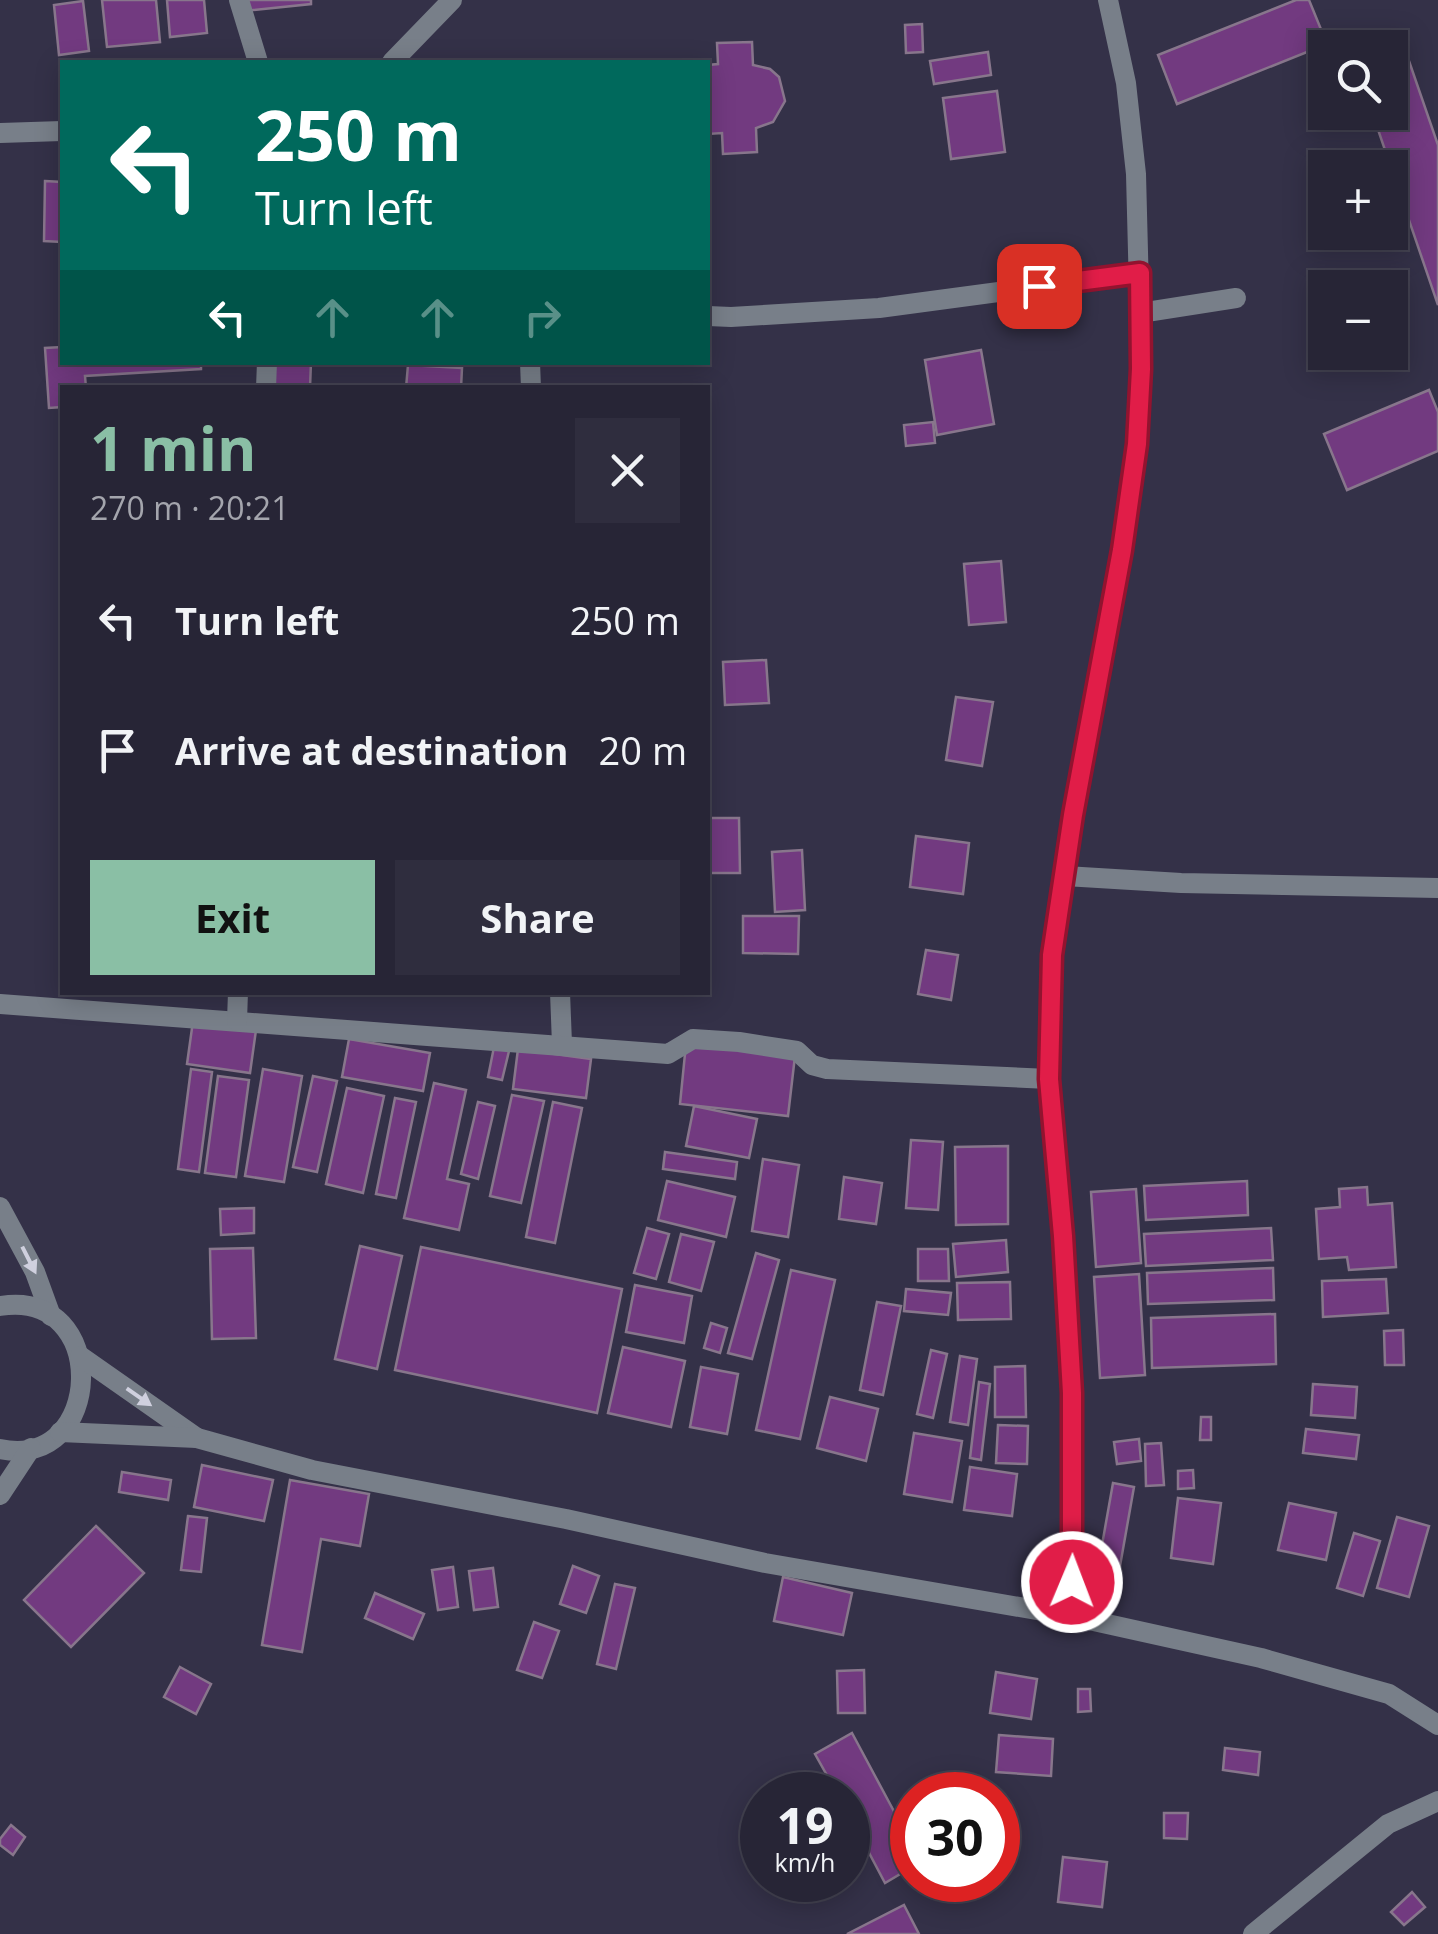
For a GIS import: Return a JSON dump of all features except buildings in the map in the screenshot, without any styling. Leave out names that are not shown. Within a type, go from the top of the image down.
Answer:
[{"type":"street","points":[[238,0],[257,60]]},
{"type":"street","points":[[394,60],[452,0]]},
{"type":"street","points":[[1071,1616],[1072,1393],[1049,1079],[1052,955],[1137,444],[1140,314],[1136,174],[1126,83],[1108,0]]},
{"type":"street","points":[[0,132],[60,131]]},
{"type":"street","points":[[710,316],[880,308],[1140,273]]},
{"type":"street","points":[[1140,314],[1236,298]]},
{"type":"street","points":[[1065,876],[1438,888]]},
{"type":"street","points":[[237,1020],[238,995]]},
{"type":"street","points":[[560,995],[562,1044]]},
{"type":"street","points":[[0,1004],[668,1054],[693,1039],[797,1051],[812,1064],[827,1069],[1049,1079]]},
{"type":"street","points":[[0,1207],[35,1272],[50,1316]]},
{"type":"street","points":[[0,1306],[31,1308],[50,1316],[69,1334],[80,1356],[84,1384],[76,1410],[60,1432],[31,1448],[0,1449]]},
{"type":"street","points":[[80,1356],[197,1438]]},
{"type":"street","points":[[60,1432],[197,1438],[312,1470],[566,1519],[765,1563],[1071,1616],[1261,1658],[1388,1694],[1438,1725]]},
{"type":"street","points":[[0,1495],[31,1448]]},
{"type":"street","points":[[1252,1934],[1388,1824],[1438,1801]]},
{"type":"route","points":[[1039,286],[1140,273],[1137,444],[1052,955],[1049,1079],[1072,1393],[1072,1582]]}]
